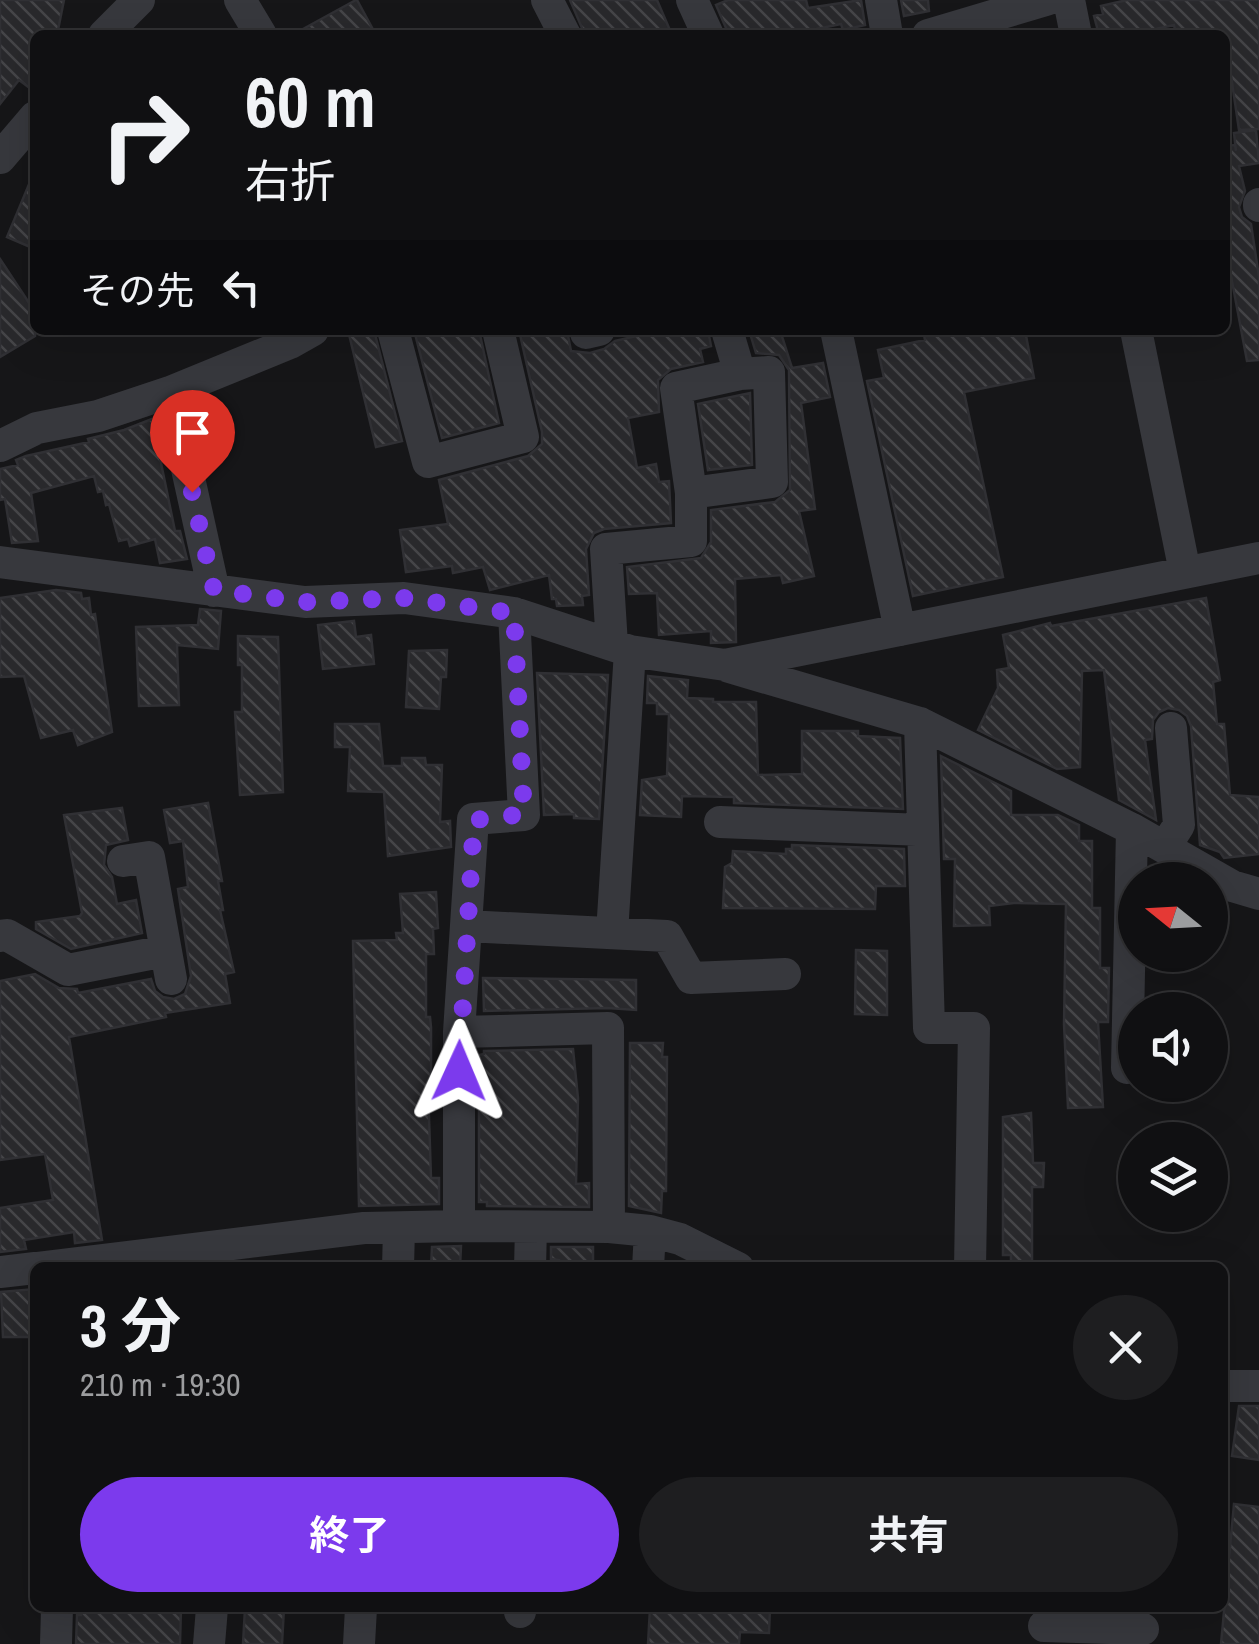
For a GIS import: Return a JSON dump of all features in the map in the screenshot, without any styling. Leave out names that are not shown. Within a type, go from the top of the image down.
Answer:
[{"type":"street","points":[[240,0],[258,30]]},
{"type":"street","points":[[547,0],[562,30]]},
{"type":"street","points":[[692,0],[706,30]]},
{"type":"street","points":[[881,0],[886,30]]},
{"type":"street","points":[[945,30],[1046,0]]},
{"type":"street","points":[[1069,0],[1075,30]]},
{"type":"street","points":[[0,158],[30,122]]},
{"type":"street","points":[[0,446],[37,428],[98,416],[170,392],[304,335]]},
{"type":"street","points":[[394,335],[428,462],[523,437],[499,335]]},
{"type":"street","points":[[728,335],[740,374]]},
{"type":"street","points":[[837,335],[900,630]]},
{"type":"street","points":[[1137,335],[1185,572]]},
{"type":"street","points":[[612,934],[621,648],[606,549],[691,541],[691,492],[676,388],[769,372],[772,482],[691,492]]},
{"type":"street","points":[[170,392],[214,590]]},
{"type":"street","points":[[725,666],[1259,558]]},
{"type":"street","points":[[0,562],[305,602],[404,598],[514,613],[621,648],[725,666],[920,724],[1132,829],[1232,886],[1259,894]]},
{"type":"street","points":[[459,1226],[459,1032],[474,820],[524,814],[514,613]]},
{"type":"street","points":[[920,724],[930,1028],[974,1028],[970,1262]]},
{"type":"street","points":[[1164,846],[1179,825],[1171,728]]},
{"type":"street","points":[[720,822],[923,830]]},
{"type":"street","points":[[1129,992],[1132,829]]},
{"type":"street","points":[[0,936],[7,935],[68,970],[168,965],[148,856]]},
{"type":"street","points":[[466,926],[667,936],[691,978],[785,974]]},
{"type":"street","points":[[459,1032],[608,1028],[609,1227]]},
{"type":"street","points":[[87,1262],[364,1228],[459,1226],[609,1227],[650,1232],[680,1239],[726,1262]]},
{"type":"street","points":[[530,1262],[531,1227]]},
{"type":"street","points":[[398,1262],[399,1228]]},
{"type":"street","points":[[648,1262],[650,1232]]},
{"type":"street","points":[[0,1272],[30,1269]]},
{"type":"street","points":[[1228,1388],[1259,1386]]},
{"type":"street","points":[[56,1644],[57,1612]]},
{"type":"street","points":[[210,1644],[212,1612]]},
{"type":"street","points":[[359,1644],[361,1612]]},
{"type":"street","points":[[1044,1626],[1142,1627]]},
{"type":"building","points":[[0,0],[64,0],[58,30],[30,30],[30,88],[19,80],[0,104]]},
{"type":"building","points":[[356,0],[373,30],[301,30]]},
{"type":"building","points":[[570,0],[657,0],[670,30],[583,30]]},
{"type":"building","points":[[728,0],[806,0],[808,8],[861,0],[865,25],[843,30],[841,24],[812,30],[727,30],[716,5]]},
{"type":"building","points":[[901,0],[928,0],[929,11],[904,16]]},
{"type":"building","points":[[1127,0],[1259,0],[1259,129],[1239,130],[1230,69],[1230,30],[1175,30],[1174,25],[1151,30],[1098,30],[1094,16],[1103,14],[1101,6]]},
{"type":"building","points":[[1256,130],[1259,163],[1239,166],[1245,191],[1239,207],[1242,217],[1251,224],[1259,277],[1259,360],[1247,361],[1230,271],[1230,146],[1235,145],[1236,151],[1234,133]]},
{"type":"building","points":[[30,182],[30,247],[7,237]]},
{"type":"building","points":[[0,259],[30,304],[30,335],[35,336],[0,357]]},
{"type":"building","points":[[349,335],[375,335],[402,441],[376,447]]},
{"type":"building","points":[[415,335],[480,335],[499,423],[442,438]]},
{"type":"building","points":[[520,335],[568,335],[571,351],[590,353],[615,341],[641,335],[709,335],[711,346],[700,349],[703,362],[671,369],[658,380],[659,412],[628,418],[637,468],[656,464],[659,482],[669,481],[671,523],[594,533],[586,549],[589,595],[582,596],[583,605],[557,606],[556,599],[552,599],[549,575],[490,590],[483,567],[453,573],[452,566],[406,572],[400,530],[448,524],[439,480],[528,456],[542,444]]},
{"type":"building","points":[[751,335],[782,335],[792,368],[823,363],[830,397],[801,403],[815,509],[799,511],[814,576],[783,583],[781,575],[735,579],[736,642],[711,643],[711,631],[659,635],[657,593],[629,594],[627,567],[701,558],[711,542],[711,510],[775,502],[790,490],[789,370],[779,355],[756,353]]},
{"type":"building","points":[[924,335],[1026,335],[1034,378],[964,392],[1003,577],[913,596],[867,381],[884,378],[878,350],[925,340]]},
{"type":"building","points":[[750,393],[752,465],[708,470],[698,404]]},
{"type":"building","points":[[152,419],[175,531],[180,531],[187,559],[160,563],[155,539],[130,546],[128,539],[119,541],[109,504],[106,505],[103,491],[98,492],[94,476],[31,493],[38,541],[12,543],[5,499],[0,500],[0,469],[18,465],[16,460],[26,456],[89,442],[88,439]]},
{"type":"building","points":[[56,590],[89,598],[91,615],[95,614],[112,732],[78,745],[73,730],[41,738],[24,676],[0,677],[0,598]]},
{"type":"building","points":[[1206,598],[1220,680],[1213,682],[1217,724],[1224,724],[1230,795],[1259,797],[1259,854],[1224,858],[1220,852],[1200,845],[1191,726],[1179,710],[1168,708],[1159,712],[1153,720],[1152,739],[1145,740],[1156,820],[1119,800],[1104,670],[1082,671],[1080,767],[1057,769],[978,730],[998,688],[997,670],[1009,668],[1003,635],[1050,623],[1051,626]]},
{"type":"building","points":[[200,609],[221,611],[218,649],[177,645],[179,705],[139,706],[136,627],[198,625]]},
{"type":"building","points":[[354,621],[356,637],[371,635],[374,664],[323,669],[318,625]]},
{"type":"building","points":[[238,636],[278,637],[283,792],[240,795],[235,712],[242,712]]},
{"type":"building","points":[[447,650],[439,709],[406,707],[409,651]]},
{"type":"building","points":[[537,673],[608,675],[599,819],[574,818],[574,814],[544,815]]},
{"type":"building","points":[[648,676],[688,680],[687,698],[756,702],[758,775],[802,774],[802,731],[858,731],[858,736],[900,738],[903,809],[734,803],[734,797],[682,796],[681,817],[640,815],[642,780],[667,776],[669,714],[657,714],[657,703],[647,703]]},
{"type":"building","points":[[335,724],[379,724],[383,766],[402,766],[402,758],[425,758],[426,765],[442,765],[440,822],[450,821],[451,847],[388,856],[384,792],[348,791],[350,747],[335,747]]},
{"type":"building","points":[[941,756],[1011,791],[1011,815],[1058,815],[1079,825],[1079,841],[1092,841],[1092,908],[1100,908],[1100,968],[1109,968],[1108,1022],[1098,1022],[1103,1107],[1068,1108],[1064,1024],[1066,904],[989,906],[990,925],[954,926],[955,859],[944,859]]},
{"type":"building","points":[[208,803],[222,881],[218,881],[220,910],[234,972],[225,974],[230,1003],[165,1013],[166,1017],[69,1037],[102,1240],[75,1243],[74,1232],[24,1240],[26,1249],[0,1252],[0,1208],[53,1200],[45,1154],[0,1160],[0,981],[35,974],[59,988],[77,989],[78,993],[151,979],[155,991],[163,997],[174,999],[185,994],[191,976],[178,889],[188,887],[183,841],[170,843],[164,810]]},
{"type":"building","points":[[122,808],[128,840],[106,845],[104,865],[112,877],[117,904],[136,900],[142,933],[71,949],[36,929],[36,922],[82,913],[64,815]]},
{"type":"building","points":[[792,845],[904,849],[905,886],[876,886],[875,909],[723,908],[725,867],[732,863],[733,851],[786,854]]},
{"type":"building","points":[[436,892],[438,928],[433,929],[434,954],[426,954],[426,1017],[430,1017],[431,1027],[431,1178],[439,1178],[439,1204],[359,1206],[353,941],[397,940],[396,933],[403,933],[400,894]]},
{"type":"building","points":[[856,950],[887,951],[887,1015],[855,1014]]},
{"type":"building","points":[[483,978],[636,980],[636,1010],[484,1011]]},
{"type":"building","points":[[630,1043],[663,1043],[662,1057],[667,1057],[666,1191],[662,1191],[661,1213],[629,1206]]},
{"type":"building","points":[[573,1049],[578,1098],[576,1184],[589,1183],[589,1207],[487,1206],[487,1202],[479,1202],[479,1055],[484,1051]]},
{"type":"building","points":[[1031,1113],[1033,1163],[1044,1163],[1043,1187],[1032,1187],[1032,1262],[1011,1262],[1011,1255],[1003,1255],[1003,1117]]},
{"type":"building","points":[[461,1246],[460,1262],[431,1262],[432,1247]]},
{"type":"building","points":[[551,1247],[593,1247],[593,1262],[551,1259]]},
{"type":"building","points":[[30,1289],[30,1337],[3,1337],[1,1292]]},
{"type":"building","points":[[1239,1406],[1259,1406],[1259,1460],[1232,1456]]},
{"type":"building","points":[[1234,1504],[1259,1507],[1259,1644],[1221,1644],[1224,1612],[1228,1612]]},
{"type":"building","points":[[181,1612],[180,1644],[76,1644],[77,1615]]},
{"type":"building","points":[[245,1612],[284,1612],[282,1644],[243,1644]]},
{"type":"building","points":[[650,1612],[770,1612],[769,1633],[740,1632],[739,1644],[648,1644]]},
{"type":"route","points":[[192,492],[214,590],[305,602],[404,598],[514,613],[524,814],[474,820],[459,1071]]}]
